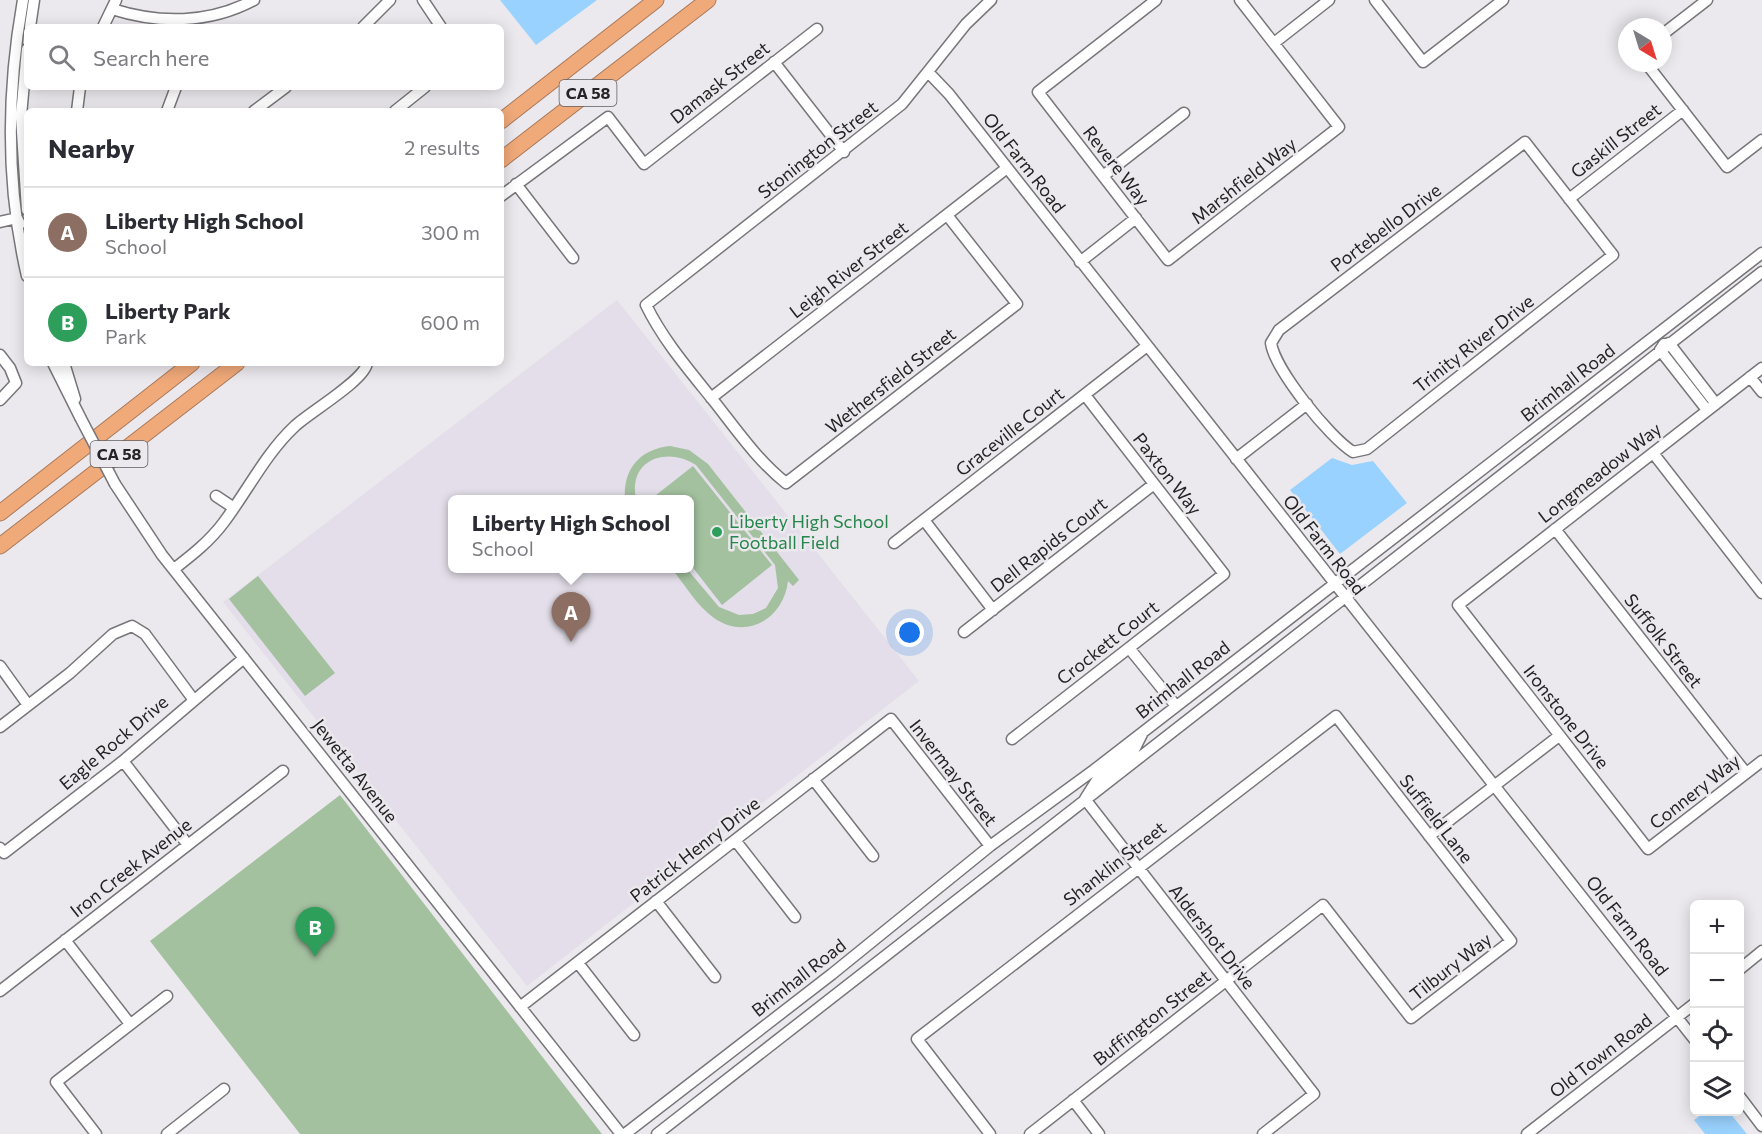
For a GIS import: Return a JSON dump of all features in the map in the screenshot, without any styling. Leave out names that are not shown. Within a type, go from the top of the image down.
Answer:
[{"type":"highway","name":"CA 58","points":[[504,119],[656,0]]},
{"type":"highway","name":"CA 58","points":[[504,158],[708,0]]},
{"type":"highway","name":"CA 58","points":[[0,513],[188,366]]},
{"type":"highway","name":"CA 58","points":[[0,546],[233,366]]},
{"type":"street","points":[[23,0],[12,80],[11,133],[24,241]]},
{"type":"street","points":[[30,24],[34,0]]},
{"type":"street","points":[[104,24],[114,4],[144,18],[183,24],[217,15],[254,0]]},
{"type":"street","points":[[366,24],[390,0]]},
{"type":"street","points":[[423,0],[439,24]]},
{"type":"street","name":"Stonington Street","points":[[711,398],[663,337],[646,305],[844,152],[902,104],[966,24],[991,0]]},
{"type":"street","name":"Revere Way","points":[[1156,0],[1038,92],[1168,260]]},
{"type":"street","points":[[1240,0],[1274,43],[1329,0]]},
{"type":"street","points":[[1375,0],[1423,62],[1503,0]]},
{"type":"street","points":[[1672,27],[1707,0]]},
{"type":"street","name":"Damask Street","points":[[516,184],[608,117],[644,164],[817,29]]},
{"type":"street","name":"Marshfield Way","points":[[1168,260],[1339,127],[1274,43]]},
{"type":"street","points":[[774,62],[844,152]]},
{"type":"street","name":"Old Farm Road","points":[[928,72],[1007,168],[1333,584],[1690,1033]]},
{"type":"street","points":[[1653,72],[1727,167],[1762,140]]},
{"type":"street","points":[[24,82],[21,116],[24,163]]},
{"type":"street","points":[[77,108],[80,90]]},
{"type":"street","points":[[168,108],[175,90]]},
{"type":"street","points":[[259,108],[282,90]]},
{"type":"street","points":[[399,108],[420,90]]},
{"type":"street","name":"Gaskill Street","points":[[1569,199],[1683,110]]},
{"type":"street","points":[[1103,176],[1184,113]]},
{"type":"street","name":"Portebello Drive","points":[[1307,404],[1273,357],[1270,343],[1279,330],[1525,142],[1569,199]]},
{"type":"street","name":"Leigh River Street","points":[[711,398],[1007,168]]},
{"type":"street","points":[[504,194],[516,184],[573,258]]},
{"type":"street","name":"Trinity River Drive","points":[[1307,404],[1341,445],[1353,452],[1367,449],[1613,255],[1569,199]]},
{"type":"street","name":"Wethersfield Street","points":[[711,398],[760,459],[786,483],[1017,304],[947,214]]},
{"type":"street","points":[[0,222],[22,217]]},
{"type":"street","points":[[1080,261],[1136,218]]},
{"type":"street","name":"Brimhall Road","points":[[623,1134],[832,974],[990,846],[1144,731],[1762,253]]},
{"type":"street","name":"Brimhall Road","points":[[657,1134],[1762,272]]},
{"type":"street","points":[[1711,407],[1665,347],[1671,334],[1711,302],[1721,285]]},
{"type":"street","name":"Graceville Court","points":[[894,543],[1147,346]]},
{"type":"street","points":[[0,355],[10,368],[16,383],[0,400]]},
{"type":"street","name":"Jewetta Avenue","points":[[54,366],[115,484],[141,526],[520,1007],[623,1134]]},
{"type":"street","name":"Jewetta Avenue","points":[[65,366],[80,417]]},
{"type":"street","points":[[174,569],[212,537],[282,439],[304,418],[361,375],[366,366]]},
{"type":"street","name":"Longmeadow Way","points":[[1458,605],[1762,368]]},
{"type":"street","points":[[1750,377],[1762,392]]},
{"type":"street","name":"Paxton Way","points":[[1085,394],[1224,574]]},
{"type":"street","points":[[1236,459],[1307,404]]},
{"type":"street","points":[[1653,453],[1762,593]]},
{"type":"street","name":"Dell Rapids Court","points":[[964,632],[1154,484]]},
{"type":"street","points":[[216,496],[234,508]]},
{"type":"street","points":[[924,520],[993,609]]},
{"type":"street","name":"Suffolk Street","points":[[1555,529],[1746,773]]},
{"type":"street","name":"Crockett Court","points":[[1012,739],[1224,574]]},
{"type":"street","name":"Ironstone Drive","points":[[1458,605],[1648,849]]},
{"type":"street","points":[[0,728],[113,634],[132,626],[146,634],[193,699]]},
{"type":"street","points":[[1129,648],[1176,706]]},
{"type":"street","name":"Eagle Rock Drive","points":[[2,850],[123,761],[193,699],[244,658]]},
{"type":"street","points":[[0,666],[28,705]]},
{"type":"street","name":"Suffield Lane","points":[[1336,716],[1511,941]]},
{"type":"street","name":"Shanklin Street","points":[[990,1134],[917,1039],[1137,867],[1336,716]]},
{"type":"street","name":"Patrick Henry Drive","points":[[520,1007],[891,719]]},
{"type":"street","name":"Invermay Street","points":[[891,719],[990,846]]},
{"type":"street","points":[[1085,799],[1097,780],[1133,752],[1144,731]]},
{"type":"street","points":[[1430,837],[1559,736]]},
{"type":"street","points":[[123,761],[188,845]]},
{"type":"street","name":"Connery Way","points":[[1648,849],[1762,761]]},
{"type":"street","name":"Iron Creek Avenue","points":[[0,991],[283,771]]},
{"type":"street","points":[[813,779],[873,856]]},
{"type":"street","name":"Aldershot Drive","points":[[1085,799],[1314,1094],[1263,1134]]},
{"type":"street","points":[[735,840],[795,917]]},
{"type":"street","points":[[656,902],[715,977]]},
{"type":"street","name":"Buffington Street","points":[[1030,1134],[1323,905],[1412,1018]]},
{"type":"street","points":[[65,940],[130,1024]]},
{"type":"street","name":"Tilbury Way","points":[[1412,1018],[1511,941]]},
{"type":"street","points":[[1744,966],[1762,951]]},
{"type":"street","points":[[578,963],[634,1035]]},
{"type":"street","points":[[96,1134],[56,1082],[167,996]]},
{"type":"street","name":"Old Town Road","points":[[1527,1134],[1690,1008]]},
{"type":"street","points":[[166,1134],[224,1089]]},
{"type":"street","points":[[1073,1101],[1099,1134]]},
{"type":"street","points":[[1744,1102],[1762,1126]]},
{"type":"shaded area","points":[[617,300],[919,681],[527,986],[223,602]]},
{"type":"green space","points":[[670,446],[689,450],[708,464],[799,580],[793,586],[788,581],[779,606],[762,622],[739,627],[726,625],[708,613],[675,573],[690,573],[719,607],[739,615],[753,614],[766,608],[778,588],[775,565],[696,465],[673,457],[652,460],[638,475],[636,495],[625,495],[630,470],[642,456],[659,448]]},
{"type":"green space","name":"Liberty High School Football Field","points":[[693,466],[772,565],[722,605],[694,569],[694,495],[656,495]]},
{"type":"green space","points":[[258,576],[335,673],[305,696],[229,599]]},
{"type":"green space","points":[[340,795],[602,1134],[300,1134],[150,941]]},
{"type":"water","points":[[500,0],[597,0],[536,45]]},
{"type":"water","points":[[1332,458],[1352,465],[1373,461],[1407,503],[1340,554],[1290,490]]},
{"type":"water","points":[[1700,1116],[1732,1116],[1747,1134],[1705,1134],[1694,1120]]},
{"type":"place","name":"Liberty High School Football Field","points":[[717,532]]},
{"type":"place","name":"Liberty High School","points":[[571,642]]},
{"type":"place","name":"Liberty Park","points":[[315,957]]}]
